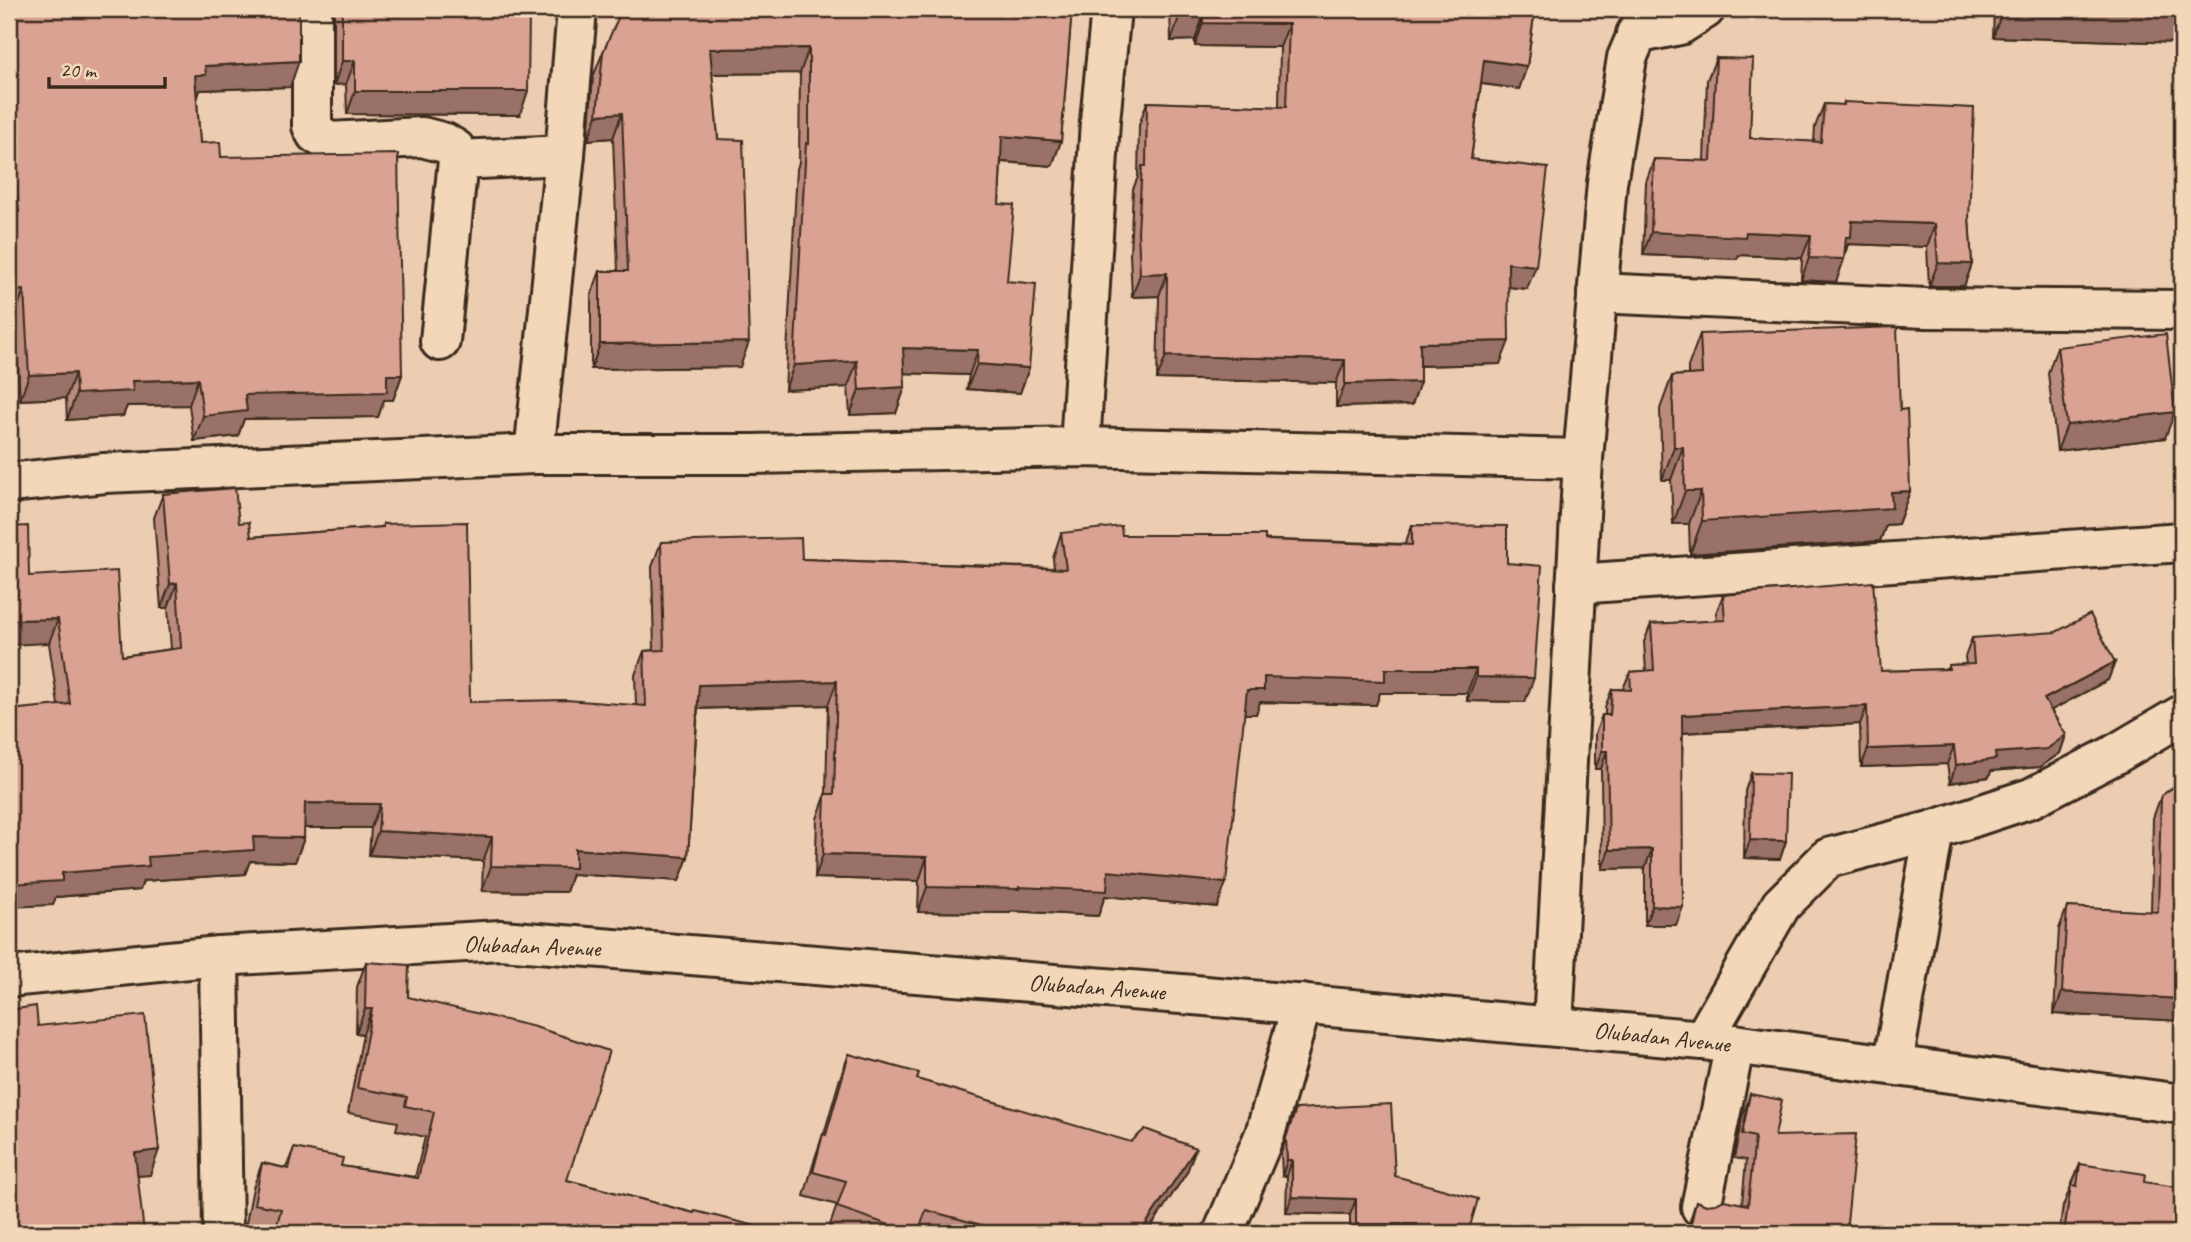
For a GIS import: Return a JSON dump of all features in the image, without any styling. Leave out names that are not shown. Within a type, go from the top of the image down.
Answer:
[{"type":"street","points":[[312,9],[312,126],[316,134],[330,142],[422,137],[455,149],[458,159],[440,341]]},
{"type":"street","points":[[534,454],[577,9]]},
{"type":"street","points":[[1080,447],[1100,121],[1111,9]]},
{"type":"street","points":[[1553,1026],[1583,459],[1607,183],[1627,58],[1642,21],[1680,25],[1705,9]]},
{"type":"street","points":[[458,159],[565,155]]},
{"type":"street","points":[[1597,293],[1926,308],[2182,310]]},
{"type":"street","points":[[9,483],[105,472],[534,454],[752,454],[1080,447],[1583,459]]},
{"type":"street","points":[[1576,584],[2182,542]]},
{"type":"street","points":[[1701,1207],[1719,1042],[1781,905],[1828,858],[1934,831],[2031,798],[2114,755],[2182,715]]},
{"type":"street","points":[[1893,1063],[1934,831]]},
{"type":"street","name":"Olubadan Avenue","points":[[9,977],[219,956],[501,940],[1302,1004],[1719,1042],[1893,1063],[2182,1104]]},
{"type":"street","points":[[219,956],[223,1233]]},
{"type":"street","points":[[1223,1233],[1265,1133],[1302,1004]]},
{"type":"building","points":[[9,9],[59,9],[59,14],[166,9],[299,9],[299,61],[205,66],[206,75],[195,75],[200,143],[220,142],[221,157],[398,154],[402,375],[387,375],[387,392],[245,395],[247,411],[203,416],[198,379],[132,381],[133,391],[76,394],[75,373],[29,375],[24,290],[9,291],[9,213],[19,212],[9,122]]},
{"type":"building","points":[[342,9],[529,12],[528,91],[355,91],[355,61],[342,61]]},
{"type":"building","points":[[622,9],[1072,9],[1061,141],[1002,136],[999,204],[1014,205],[1007,281],[1036,284],[1029,368],[977,364],[978,350],[903,348],[905,387],[859,390],[857,361],[794,365],[806,143],[809,144],[809,48],[710,49],[718,139],[743,140],[749,342],[600,344],[600,271],[628,271],[622,113],[597,115],[603,52]]},
{"type":"building","points":[[1179,9],[1535,9],[1527,66],[1484,60],[1471,159],[1548,168],[1536,266],[1508,263],[1509,341],[1420,343],[1420,382],[1345,384],[1345,360],[1166,356],[1167,273],[1140,274],[1138,231],[1142,166],[1146,166],[1147,102],[1286,107],[1289,24],[1203,23],[1203,17],[1179,17]]},
{"type":"building","points":[[2103,9],[2182,9],[2182,11]]},
{"type":"building","points":[[1716,58],[1753,59],[1750,138],[1821,142],[1824,104],[1844,105],[1844,102],[1974,108],[1969,218],[1972,264],[1938,263],[1935,224],[1852,221],[1851,237],[1846,237],[1844,259],[1809,258],[1811,235],[1746,232],[1745,237],[1651,232],[1654,159],[1711,161]]},
{"type":"building","points":[[1897,327],[1900,410],[1907,409],[1910,491],[1891,492],[1892,508],[1702,521],[1701,491],[1685,491],[1683,447],[1674,447],[1672,376],[1702,374],[1700,334]]},
{"type":"building","points":[[2166,334],[2175,412],[2067,425],[2057,347]]},
{"type":"building","points":[[235,488],[239,523],[249,522],[251,537],[383,527],[383,524],[467,522],[470,702],[566,700],[646,706],[644,651],[664,650],[661,542],[801,538],[802,559],[1066,569],[1061,533],[1121,526],[1122,535],[1265,535],[1265,540],[1412,545],[1412,525],[1507,526],[1507,563],[1542,566],[1534,678],[1476,677],[1476,669],[1385,669],[1385,681],[1264,677],[1264,690],[1247,690],[1226,883],[1108,871],[1107,891],[927,887],[927,857],[823,854],[825,794],[834,794],[837,681],[699,685],[688,857],[575,849],[575,868],[491,866],[492,837],[378,831],[380,804],[305,803],[304,838],[253,837],[254,850],[148,857],[149,866],[62,873],[62,881],[9,884],[9,710],[70,704],[58,619],[9,620],[9,527],[28,526],[29,576],[117,571],[122,656],[181,648],[177,583],[170,584],[163,494]]},
{"type":"building","points":[[1873,582],[1881,671],[1949,669],[1949,665],[1974,664],[1972,638],[2056,632],[2090,614],[2115,662],[2044,699],[2066,735],[2047,749],[1995,753],[1996,759],[1956,765],[1954,746],[1868,749],[1867,706],[1682,715],[1683,907],[1652,906],[1652,849],[1609,850],[1607,751],[1602,751],[1602,715],[1610,715],[1612,689],[1631,690],[1630,672],[1654,670],[1651,624],[1725,620],[1723,595]]},
{"type":"building","points":[[1751,773],[1788,774],[1786,841],[1750,840]]},
{"type":"building","points":[[2182,781],[2182,999],[2062,992],[2067,907],[2158,912],[2161,796]]},
{"type":"building","points":[[366,962],[409,965],[408,997],[535,1027],[609,1051],[567,1180],[784,1233],[275,1233],[281,1209],[254,1204],[262,1163],[289,1169],[294,1148],[343,1158],[341,1166],[418,1178],[434,1112],[405,1106],[407,1097],[357,1088],[372,1009],[365,1009]]},
{"type":"building","points":[[36,1006],[38,1026],[145,1015],[159,1150],[135,1153],[144,1233],[9,1233],[9,1010]]},
{"type":"building","points":[[849,1054],[919,1073],[917,1079],[1131,1142],[1145,1129],[1196,1148],[1140,1233],[983,1233],[985,1226],[926,1210],[918,1233],[912,1233],[837,1207],[846,1181],[813,1172]]},
{"type":"building","points":[[1750,1094],[1782,1100],[1775,1136],[1856,1134],[1846,1233],[1689,1233],[1696,1201],[1706,1205],[1724,1200],[1748,1205],[1755,1137],[1742,1134]]},
{"type":"building","points":[[1391,1104],[1395,1176],[1478,1199],[1468,1233],[1414,1233],[1417,1224],[1356,1224],[1356,1199],[1292,1197],[1292,1160],[1287,1160],[1286,1138],[1296,1109]]},
{"type":"building","points":[[2080,1164],[2145,1174],[2144,1182],[2182,1188],[2182,1233],[2064,1233],[2071,1185],[2077,1186]]}]
